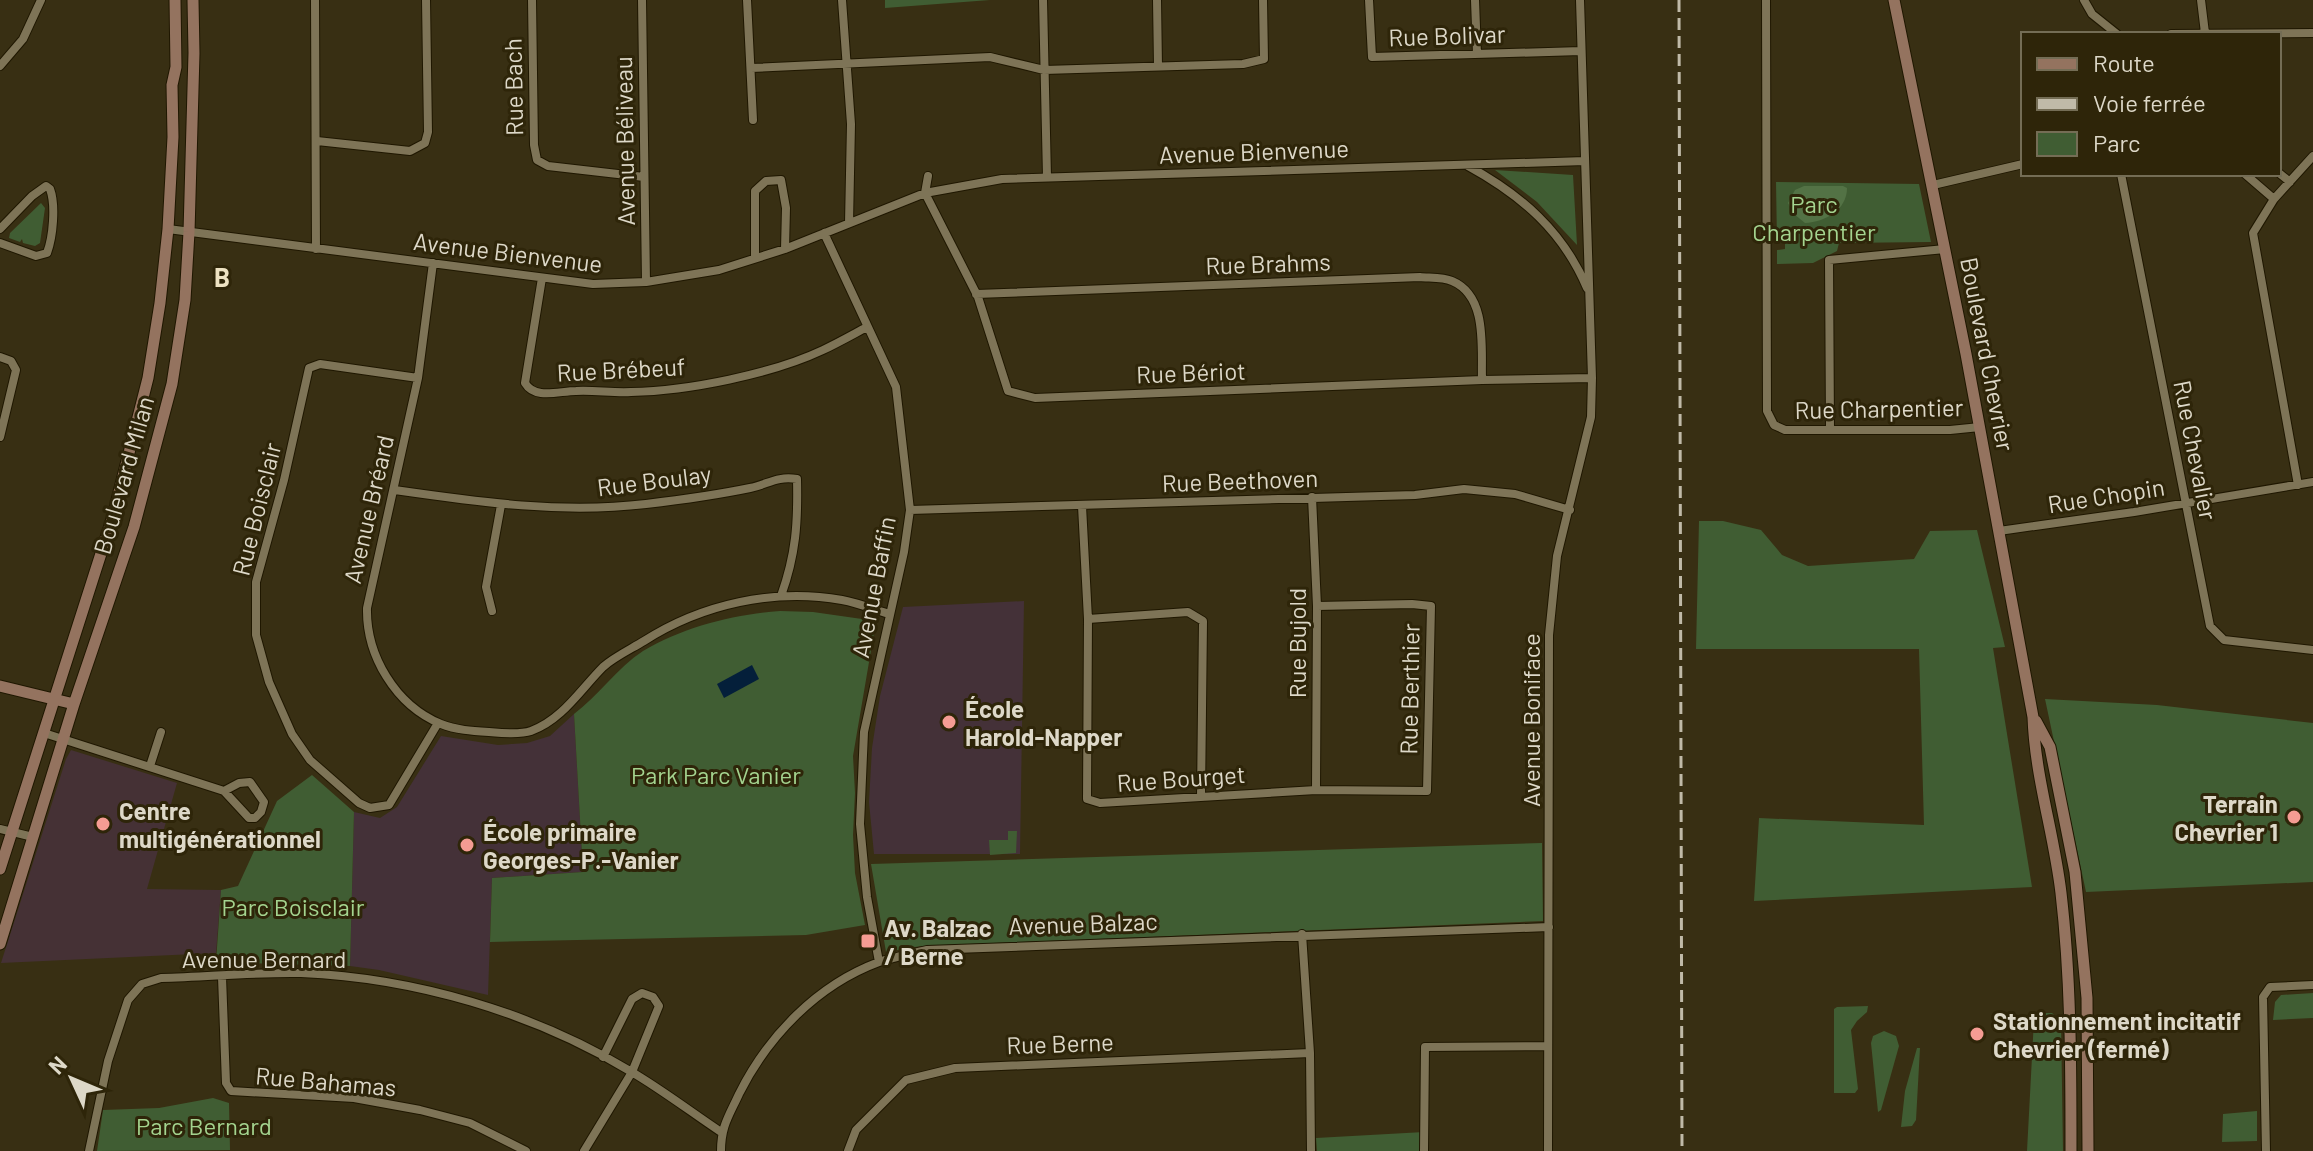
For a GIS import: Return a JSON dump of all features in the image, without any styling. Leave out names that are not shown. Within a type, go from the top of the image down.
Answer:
[{"type":"main road","name":"Boulevard Milan","points":[[0,869],[5,830],[44,733],[113,516],[148,378],[168,229],[173,137],[172,85],[176,67],[175,0]]},
{"type":"main road","name":"Boulevard Milan","points":[[0,944],[74,704],[134,527],[172,384],[185,300],[189,232],[193,0]]},
{"type":"main road","name":"Boulevard Chevrier","points":[[1894,0],[1980,427],[2061,891],[2070,998],[2071,1151]]},
{"type":"main road","points":[[0,686],[74,704]]},
{"type":"main road","name":"Boulevard Chevrier","points":[[2033,717],[2050,747],[2075,872],[2087,998],[2088,1151]]},
{"type":"street","points":[[0,66],[23,39],[41,0]]},
{"type":"street","points":[[315,0],[316,249]]},
{"type":"street","points":[[317,141],[410,151],[425,143],[428,132],[426,0]]},
{"type":"street","name":"Rue Bach","points":[[532,0],[534,149],[537,160],[548,166],[644,177]]},
{"type":"street","name":"Avenue Béliveau","points":[[642,0],[646,282]]},
{"type":"street","points":[[747,0],[753,120]]},
{"type":"street","points":[[842,0],[851,124],[849,223]]},
{"type":"street","points":[[1043,0],[1047,177]]},
{"type":"street","points":[[1157,0],[1158,66]]},
{"type":"street","points":[[751,68],[990,57],[1044,70],[1243,64],[1264,59],[1263,0]]},
{"type":"street","name":"Rue Bolivar","points":[[1369,0],[1372,57],[1581,51]]},
{"type":"street","points":[[1475,0],[1477,54]]},
{"type":"street","name":"Avenue Boniface","points":[[1548,1151],[1549,635],[1557,556],[1591,417],[1580,0]]},
{"type":"street","name":"Rue Charpentier","points":[[1766,0],[1767,411],[1774,425],[1785,430],[1950,430],[1980,427]]},
{"type":"street","points":[[2084,0],[2092,14],[2114,32]]},
{"type":"street","points":[[2201,0],[2205,32]]},
{"type":"street","points":[[2281,33],[2313,33]]},
{"type":"street","points":[[2298,485],[2253,233],[2274,199],[2313,156]]},
{"type":"street","name":"Avenue Bienvenue","points":[[168,229],[593,284],[646,282],[719,270],[785,249],[925,193],[1002,179],[1585,161]]},
{"type":"street","points":[[1933,185],[2021,164]]},
{"type":"street","name":"Avenue Boniface","points":[[1468,165],[1526,203],[1552,229],[1576,263],[1589,293]]},
{"type":"street","points":[[2281,175],[2290,182]]},
{"type":"street","points":[[925,193],[928,176]]},
{"type":"street","name":"Rue Chevalier","points":[[2121,176],[2208,617],[2216,634],[2224,640],[2313,650]]},
{"type":"street","points":[[2247,176],[2274,199]]},
{"type":"street","points":[[755,258],[755,191],[766,181],[781,180],[786,208],[785,249]]},
{"type":"street","points":[[0,229],[36,192],[49,187],[53,202],[47,253],[36,256],[0,243]]},
{"type":"street","name":"Rue Bériot","points":[[925,193],[976,294],[1008,391],[1035,398],[1592,378]]},
{"type":"street","name":"Avenue Baffin","points":[[824,233],[896,387],[910,510],[904,552],[864,732],[860,824],[867,897],[879,962]]},
{"type":"street","points":[[1830,430],[1829,260],[1945,249]]},
{"type":"street","name":"Avenue Bréard","points":[[433,263],[418,378],[395,490],[368,593],[369,636],[379,664],[392,685],[411,704],[438,723],[465,730],[530,732],[558,716],[605,665],[659,632],[704,612],[744,600],[781,596],[844,600],[889,614]]},
{"type":"street","name":"Rue Brahms","points":[[976,294],[1420,277],[1450,280],[1465,289],[1476,305],[1481,337],[1482,380]]},
{"type":"street","name":"Rue Brébeuf","points":[[542,278],[525,383],[529,390],[538,393],[633,392],[748,375],[821,351],[867,327]]},
{"type":"street","points":[[0,357],[13,363],[16,370],[0,437]]},
{"type":"street","name":"Rue Boisclair","points":[[418,378],[320,364],[309,368],[284,480],[256,582],[256,635],[269,682],[292,734],[310,760],[359,803],[370,808],[389,805],[438,723]]},
{"type":"street","name":"Rue Boulay","points":[[395,490],[501,505],[567,508],[647,504],[753,487],[780,477],[797,479],[792,563],[781,596]]},
{"type":"street","name":"Rue Chopin","points":[[1999,531],[2313,482]]},
{"type":"street","name":"Rue Beethoven","points":[[910,510],[1415,495],[1464,489],[1515,494],[1570,510]]},
{"type":"street","name":"Rue Bujold","points":[[1312,497],[1317,606],[1316,790]]},
{"type":"street","points":[[492,611],[486,594],[486,580],[501,505]]},
{"type":"street","name":"Rue Bourget","points":[[1082,506],[1088,619],[1087,799],[1100,803],[1316,790],[1427,791]]},
{"type":"street","name":"Rue Berthier","points":[[1317,606],[1431,606],[1427,791]]},
{"type":"street","points":[[1088,619],[1188,612],[1203,621],[1201,797]]},
{"type":"street","points":[[150,766],[161,732]]},
{"type":"street","points":[[44,733],[224,791],[249,818],[255,818],[261,812],[264,802],[250,782],[239,783],[224,791]]},
{"type":"street","points":[[5,830],[33,837]]},
{"type":"street","name":"Avenue Balzac","points":[[721,1151],[721,1132],[751,1071],[784,1028],[820,994],[879,962],[927,950],[1549,927]]},
{"type":"street","points":[[1302,934],[1310,1053],[1311,1151]]},
{"type":"street","name":"Avenue Bernard","points":[[89,1151],[108,1061],[128,1000],[142,984],[161,978],[299,973],[398,985],[468,1000],[571,1039],[632,1072],[721,1132]]},
{"type":"street","name":"Rue Bahamas","points":[[222,977],[226,1083],[231,1091],[354,1098],[420,1110],[470,1123],[526,1151]]},
{"type":"street","points":[[2266,1151],[2263,997],[2270,987],[2313,985]]},
{"type":"street","points":[[584,1151],[632,1072],[659,1006],[653,997],[642,993],[632,999],[603,1057]]},
{"type":"street","points":[[1424,1151],[1425,1047],[1546,1046]]},
{"type":"street","name":"Rue Berne","points":[[848,1151],[856,1130],[906,1080],[955,1068],[1310,1053]]},
{"type":"shaded area","name":"École Harold-Napper","points":[[1024,601],[1020,854],[874,854],[869,802],[872,748],[880,696],[903,607]]},
{"type":"shaded area","name":"École primaire Georges-P.-Vanier","points":[[574,714],[583,872],[492,878],[488,995],[350,966],[354,812],[380,818],[397,807],[441,736],[498,745],[527,743],[550,736]]},
{"type":"shaded area","name":"Centre multigénérationnel","points":[[71,750],[177,783],[147,889],[221,890],[216,953],[1,963]]},
{"type":"green space","points":[[885,0],[990,0],[885,8]]},
{"type":"green space","points":[[1495,170],[1573,175],[1577,245],[1537,202]]},
{"type":"green space","name":"Parc Charpentier","points":[[1776,182],[1919,184],[1931,242],[1839,243],[1837,251],[1813,263],[1777,264],[1777,250],[1785,249],[1785,243],[1777,243]]},
{"type":"green space","points":[[1804,186],[1843,186],[1847,188],[1846,196],[1834,213],[1805,223],[1794,214],[1788,203],[1795,190]]},
{"type":"green space","points":[[41,203],[45,208],[40,243],[35,246],[23,243],[22,239],[20,242],[9,238],[10,233]]},
{"type":"green space","points":[[1699,521],[1723,521],[1761,530],[1782,555],[1808,566],[1914,559],[1930,531],[1977,530],[2005,647],[1993,648],[2032,887],[1754,901],[1759,818],[1924,825],[1919,649],[1696,649]]},
{"type":"green space","name":"Park Parc Vanier","points":[[780,611],[813,612],[876,621],[853,756],[855,873],[865,925],[806,935],[490,942],[492,878],[583,872],[574,714],[634,658],[675,635],[745,615]]},
{"type":"green space","points":[[2045,699],[2157,705],[2313,723],[2313,882],[2086,892]]},
{"type":"green space","name":"Parc Boisclair","points":[[312,775],[354,812],[350,966],[216,962],[221,890],[238,886],[277,801]]},
{"type":"green space","points":[[1008,831],[1017,831],[1016,853],[990,855],[989,840],[1008,840]]},
{"type":"green space","points":[[1542,843],[1543,921],[921,946],[886,952],[871,864]]},
{"type":"green space","points":[[2313,993],[2313,1018],[2273,1020],[2275,1002],[2281,995]]},
{"type":"green space","points":[[1868,1006],[1867,1012],[1851,1030],[1858,1089],[1855,1093],[1834,1093],[1834,1009]]},
{"type":"green space","points":[[2038,1013],[2052,1013],[2061,1021],[2063,1151],[2027,1151],[2034,1019]]},
{"type":"green space","points":[[1884,1031],[1896,1036],[1899,1046],[1878,1112],[1871,1043],[1873,1036]]},
{"type":"green space","points":[[1917,1048],[1920,1048],[1916,1120],[1912,1126],[1901,1127],[1905,1091]]},
{"type":"green space","name":"Parc Bernard","points":[[213,1098],[229,1103],[230,1150],[97,1151],[103,1110],[159,1108]]},
{"type":"green space","points":[[2257,1111],[2257,1141],[2222,1142],[2223,1114]]},
{"type":"green space","points":[[1424,1132],[1424,1151],[1317,1151],[1316,1138]]},
{"type":"water","points":[[752,665],[759,679],[724,698],[717,684]]},
{"type":"railway","points":[[1679,0],[1682,1151]]},
{"type":"place","name":"École Harold-Napper","points":[[949,722]]},
{"type":"place","name":"Terrain Chevrier 1","points":[[2294,817]]},
{"type":"place","name":"Centre multigénérationnel","points":[[103,824]]},
{"type":"place","name":"École primaire Georges-P.-Vanier","points":[[467,845]]},
{"type":"place","name":"Av. Balzac / Berne","points":[[868,941]]},
{"type":"place","name":"Stationnement incitatif Chevrier (fermé)","points":[[1977,1034]]},
{"type":"district","name":"B","points":[[222,276]]}]
